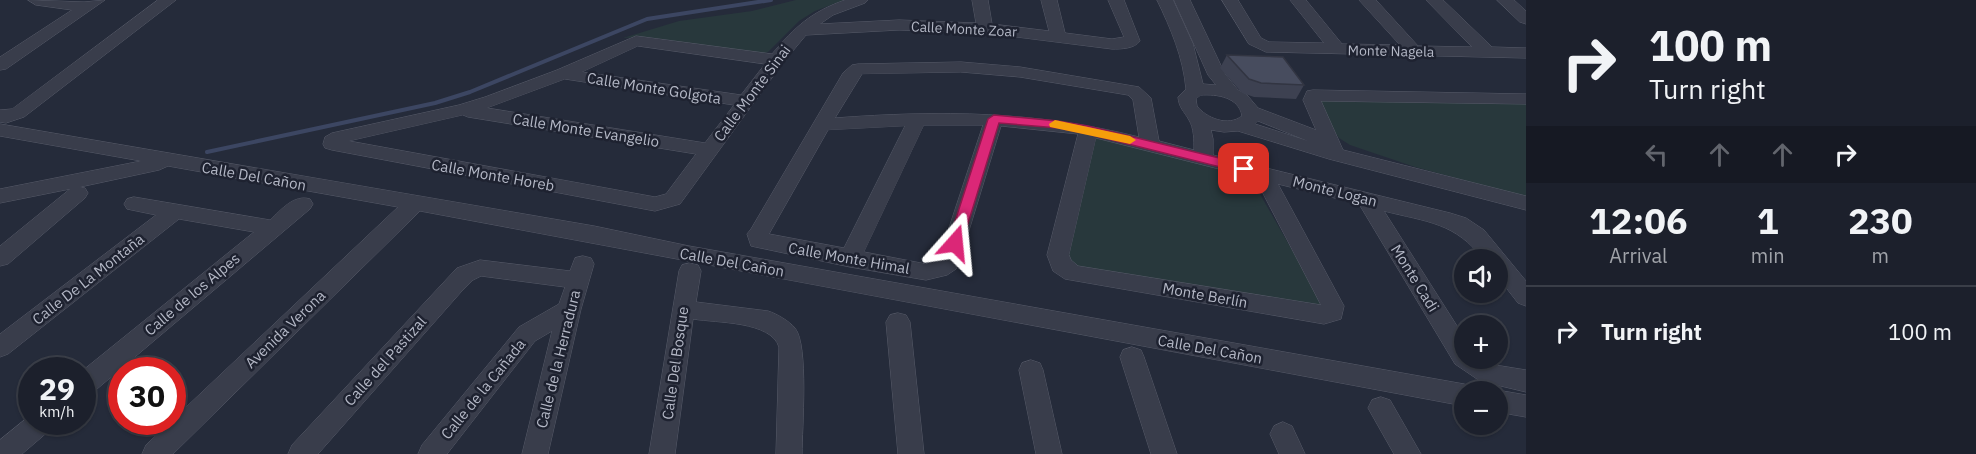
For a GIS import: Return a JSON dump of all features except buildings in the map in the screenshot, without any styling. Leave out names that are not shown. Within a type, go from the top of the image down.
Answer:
[{"type":"street","points":[[36,0],[92,4]]},
{"type":"street","points":[[0,114],[152,0]]},
{"type":"street","points":[[0,114],[9,117],[18,113],[168,0]]},
{"type":"street","name":"Calle Monte Sinai","points":[[659,204],[673,199],[776,60],[801,30],[827,12],[860,0]]},
{"type":"street","points":[[980,0],[985,28]]},
{"type":"street","points":[[1049,0],[1058,36]]},
{"type":"street","name":"Calle Monte Zoar","points":[[801,30],[899,26],[985,28],[1112,44],[1127,43],[1132,41],[1132,37],[1116,0]]},
{"type":"street","points":[[1165,0],[1176,23],[1194,75],[1196,91]]},
{"type":"street","points":[[1182,0],[1216,75],[1232,94],[1245,103],[1242,122],[1227,144],[1227,164]]},
{"type":"street","name":"Monte Nagela","points":[[1230,0],[1257,43],[1270,48],[1526,53]]},
{"type":"street","points":[[1298,0],[1338,50]]},
{"type":"street","points":[[1367,0],[1414,51]]},
{"type":"street","points":[[1434,0],[1488,53]]},
{"type":"street","points":[[1505,0],[1526,19]]},
{"type":"street","points":[[0,65],[92,4]]},
{"type":"street","points":[[462,110],[563,74],[636,41],[776,60]]},
{"type":"street","points":[[0,49],[19,52]]},
{"type":"street","points":[[822,124],[852,73],[858,69],[961,67],[1020,72],[1133,91],[1142,98],[1150,145]]},
{"type":"street","name":"Calle Monte Golgota","points":[[563,74],[746,101]]},
{"type":"street","points":[[1232,94],[1213,89],[1196,91],[1187,97],[1186,102],[1198,117],[1215,125],[1242,122],[1296,144],[1334,149],[1376,164],[1526,202]]},
{"type":"street","points":[[1334,149],[1312,100],[1313,95],[1526,99]]},
{"type":"street","name":"Calle Monte Horeb","points":[[462,110],[339,137],[332,141],[332,144],[335,147],[659,204]]},
{"type":"street","name":"Calle Monte Evangelio","points":[[462,110],[710,150]]},
{"type":"street","points":[[1198,117],[1204,139],[1203,158]]},
{"type":"street","name":"Monte Logan","points":[[822,124],[994,119],[1058,124],[1203,158],[1467,226],[1477,234],[1489,249]]},
{"type":"street","name":"Calle Monte Himal","points":[[822,124],[758,234],[759,240],[926,272],[939,269],[948,263],[994,119]]},
{"type":"street","points":[[850,259],[917,120]]},
{"type":"street","name":"Calle Del Cañon","points":[[0,130],[594,234],[689,254],[1454,393]]},
{"type":"street","name":"Monte Berlín","points":[[1088,130],[1058,255],[1061,265],[1072,273],[1324,315],[1333,313],[1333,306],[1262,173]]},
{"type":"street","points":[[0,196],[172,161]]},
{"type":"street","points":[[0,258],[78,193]]},
{"type":"street","name":"Monte Cadi","points":[[1366,199],[1454,338]]},
{"type":"street","points":[[134,204],[272,228]]},
{"type":"street","name":"Calle de los Alpes","points":[[96,374],[303,204]]},
{"type":"street","name":"Avenida Verona","points":[[155,454],[414,204]]},
{"type":"street","name":"Calle De La Montaña","points":[[0,347],[176,211]]},
{"type":"street","points":[[0,239],[30,233]]},
{"type":"street","name":"Calle de la Herradura","points":[[472,269],[491,267],[580,272],[535,454]]},
{"type":"street","name":"Calle del Pastizal","points":[[300,454],[453,286],[472,269]]},
{"type":"street","name":"Calle Del Bosque","points":[[663,454],[690,271]]},
{"type":"street","points":[[1508,274],[1526,297]]},
{"type":"street","name":"Calle de la Cañada","points":[[431,454],[527,334],[569,309]]},
{"type":"street","points":[[683,309],[768,320],[787,335],[791,347],[789,454]]},
{"type":"street","points":[[898,322],[911,454]]},
{"type":"street","points":[[1132,357],[1164,454]]},
{"type":"street","points":[[1482,369],[1489,374],[1526,381]]},
{"type":"street","points":[[1031,370],[1049,454]]},
{"type":"street","points":[[1508,403],[1526,406]]},
{"type":"street","points":[[1381,408],[1408,454]]},
{"type":"street","points":[[2,454],[25,435]]},
{"type":"shaded area","points":[[796,0],[844,0],[815,11],[799,21],[768,52],[762,54],[647,37],[623,38],[679,21],[752,11]]},
{"type":"shaded area","points":[[1322,97],[1526,104],[1526,197],[1415,167],[1350,145],[1339,138],[1316,103]]},
{"type":"shaded area","points":[[1092,138],[1249,175],[1323,304],[1315,309],[1075,268],[1066,258]]},
{"type":"waterway","points":[[207,152],[435,103],[470,92],[647,19],[771,0]]},
{"type":"slow traffic","points":[[1055,124],[1130,140]]},
{"type":"route","points":[[955,243],[994,119],[1058,124],[1244,169]]}]
